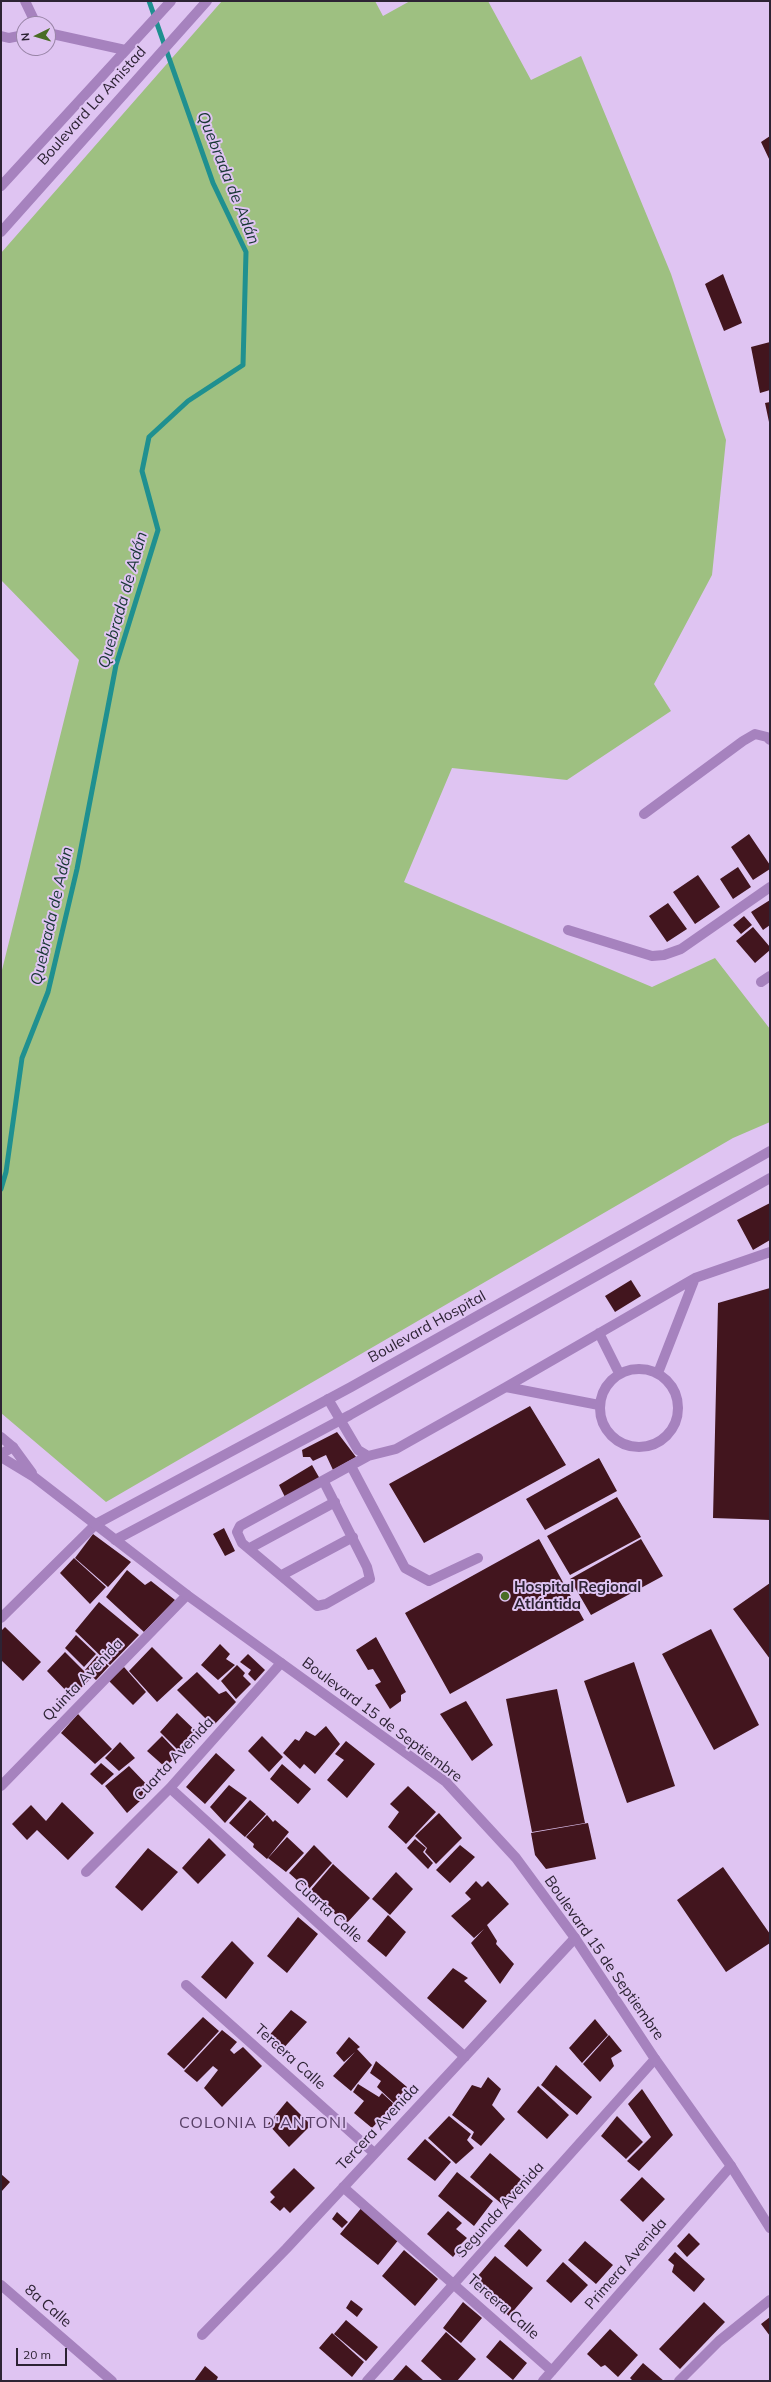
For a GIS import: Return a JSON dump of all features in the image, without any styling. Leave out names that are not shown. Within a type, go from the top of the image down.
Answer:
[{"type":"street","points":[[25,1],[32,16]]},
{"type":"street","name":"Boulevard La Amistad","points":[[1,232],[207,1]]},
{"type":"street","name":"Boulevard La Amistad","points":[[1,186],[170,2]]},
{"type":"street","points":[[56,35],[125,50]]},
{"type":"street","points":[[1,36],[9,38],[16,36]]},
{"type":"street","points":[[644,814],[743,741],[755,734],[767,737],[770,740]]},
{"type":"street","points":[[568,930],[652,956],[664,955],[681,949],[770,887]]},
{"type":"street","points":[[761,982],[770,976]]},
{"type":"street","name":"Boulevard Hospital","points":[[1,1618],[96,1524],[328,1399],[770,1151]]},
{"type":"street","points":[[116,1540],[340,1420],[770,1178]]},
{"type":"street","points":[[324,1482],[367,1567],[370,1579],[326,1604],[317,1606],[250,1548],[242,1543],[237,1532],[240,1526],[324,1482],[368,1456],[396,1448],[506,1387],[695,1278],[770,1252]]},
{"type":"street","points":[[658,1373],[695,1278]]},
{"type":"street","points":[[599,1333],[619,1373]]},
{"type":"street","points":[[631,1368],[645,1368],[658,1373],[673,1388],[679,1409],[673,1429],[658,1443],[637,1448],[617,1442],[603,1426],[599,1405],[605,1387],[619,1373],[631,1368]]},
{"type":"street","points":[[506,1387],[599,1405]]},
{"type":"street","points":[[328,1399],[358,1450],[368,1456]]},
{"type":"street","name":"Boulevard 15 de Septiembre","points":[[1,1437],[13,1447],[34,1477]]},
{"type":"street","points":[[1,1456],[13,1447]]},
{"type":"street","name":"Boulevard 15 de Septiembre","points":[[1,1456],[34,1477],[187,1595],[446,1782],[516,1858],[575,1938],[655,2059],[731,2166],[770,2228]]},
{"type":"street","points":[[351,1466],[405,1568],[429,1581],[478,1558]]},
{"type":"street","points":[[250,1548],[335,1502]]},
{"type":"street","points":[[282,1575],[352,1537]]},
{"type":"street","name":"Quinta Avenida","points":[[1,1786],[187,1595]]},
{"type":"street","name":"Cuarta Avenida","points":[[86,1872],[170,1788],[281,1663]]},
{"type":"street","name":"Cuarta Calle","points":[[170,1788],[465,2057]]},
{"type":"street","name":"Tercera Avenida","points":[[202,2335],[344,2187],[373,2152],[465,2057],[575,1938]]},
{"type":"street","name":"Tercera Calle","points":[[186,1985],[373,2152]]},
{"type":"street","name":"Segunda Avenida","points":[[367,2381],[655,2059]]},
{"type":"street","name":"Primera Avenida","points":[[543,2381],[731,2166]]},
{"type":"street","name":"Tercera Calle","points":[[344,2187],[552,2371]]},
{"type":"street","name":"8a Calle","points":[[1,2284],[112,2381]]},
{"type":"street","points":[[679,2381],[719,2341],[770,2300]]},
{"type":"green space","points":[[222,1],[375,1],[383,16],[410,1],[488,1],[531,80],[581,56],[671,274],[726,440],[712,575],[654,684],[671,711],[567,780],[452,768],[404,882],[652,987],[715,958],[770,1029],[770,1122],[733,1138],[106,1502],[1,1413],[1,974],[79,660],[1,580],[1,253]]},
{"type":"building","points":[[770,136],[770,161],[761,142]]},
{"type":"building","points":[[723,274],[742,323],[724,331],[705,284]]},
{"type":"building","points":[[770,342],[770,390],[760,393],[751,347]]},
{"type":"building","points":[[770,402],[770,422],[769,422],[765,403]]},
{"type":"building","points":[[749,834],[770,865],[770,869],[753,880],[731,847]]},
{"type":"building","points":[[738,867],[751,887],[733,899],[720,879]]},
{"type":"building","points":[[698,875],[720,907],[695,924],[673,892]]},
{"type":"building","points":[[770,900],[770,925],[763,930],[751,912]]},
{"type":"building","points":[[668,903],[687,929],[667,942],[649,916]]},
{"type":"building","points":[[744,916],[752,925],[741,934],[733,925]]},
{"type":"building","points":[[753,927],[770,947],[770,950],[755,963],[736,941]]},
{"type":"building","points":[[770,1203],[770,1240],[753,1250],[737,1220]]},
{"type":"building","points":[[631,1280],[641,1296],[615,1312],[605,1296]]},
{"type":"building","points":[[770,1288],[770,1520],[713,1518],[718,1303]]},
{"type":"building","points":[[530,1406],[566,1465],[424,1543],[389,1484]]},
{"type":"building","points":[[337,1432],[356,1457],[333,1470],[326,1455],[313,1461],[310,1457],[303,1457],[302,1450]]},
{"type":"building","points":[[599,1458],[617,1491],[545,1530],[526,1499]]},
{"type":"building","points":[[312,1465],[320,1479],[285,1497],[279,1485]]},
{"type":"building","points":[[617,1497],[641,1537],[570,1575],[547,1536]]},
{"type":"building","points":[[224,1528],[235,1551],[225,1556],[213,1534]]},
{"type":"building","points":[[93,1534],[131,1562],[108,1587],[75,1558]]},
{"type":"building","points":[[539,1539],[584,1620],[450,1694],[405,1613]]},
{"type":"building","points":[[641,1539],[663,1576],[591,1615],[570,1579]]},
{"type":"building","points":[[74,1558],[106,1587],[90,1604],[60,1573]]},
{"type":"building","points":[[127,1570],[145,1585],[151,1581],[175,1600],[144,1632],[106,1597]]},
{"type":"building","points":[[770,1583],[770,1659],[733,1609]]},
{"type":"building","points":[[99,1602],[139,1635],[110,1665],[75,1631]]},
{"type":"building","points":[[5,1627],[41,1662],[23,1681],[1,1660],[1,1631]]},
{"type":"building","points":[[711,1629],[759,1725],[714,1750],[662,1654]]},
{"type":"building","points":[[76,1635],[96,1654],[84,1667],[65,1648]]},
{"type":"building","points":[[376,1637],[406,1692],[401,1695],[401,1701],[390,1709],[375,1685],[381,1682],[373,1669],[368,1670],[356,1650]]},
{"type":"building","points":[[220,1644],[230,1654],[226,1659],[235,1665],[218,1680],[201,1665]]},
{"type":"building","points":[[152,1647],[183,1678],[157,1702],[129,1671]]},
{"type":"building","points":[[65,1652],[91,1678],[72,1697],[47,1671]]},
{"type":"building","points":[[248,1654],[265,1670],[255,1681],[248,1674],[251,1670],[240,1662]]},
{"type":"building","points":[[97,1656],[109,1666],[96,1680],[85,1670]]},
{"type":"building","points":[[634,1662],[675,1786],[627,1803],[584,1681]]},
{"type":"building","points":[[237,1665],[245,1673],[243,1676],[251,1684],[236,1699],[221,1681]]},
{"type":"building","points":[[124,1667],[146,1692],[133,1705],[109,1681]]},
{"type":"building","points":[[197,1672],[219,1694],[226,1691],[236,1702],[213,1726],[177,1690]]},
{"type":"building","points":[[557,1689],[585,1823],[532,1832],[506,1699]]},
{"type":"building","points":[[466,1701],[493,1745],[472,1761],[440,1714]]},
{"type":"building","points":[[177,1713],[200,1735],[180,1752],[160,1732]]},
{"type":"building","points":[[78,1714],[112,1749],[95,1764],[61,1733]]},
{"type":"building","points":[[326,1726],[340,1744],[315,1774],[304,1764],[300,1769],[283,1753],[295,1739],[299,1741],[306,1731],[315,1736]]},
{"type":"building","points":[[162,1736],[179,1754],[165,1767],[147,1751]]},
{"type":"building","points":[[262,1736],[283,1757],[269,1772],[248,1751]]},
{"type":"building","points":[[346,1741],[375,1764],[347,1798],[327,1780],[344,1760],[335,1754]]},
{"type":"building","points":[[120,1742],[135,1758],[119,1771],[105,1758]]},
{"type":"building","points":[[216,1753],[235,1770],[205,1804],[186,1787]]},
{"type":"building","points":[[101,1763],[114,1774],[102,1785],[90,1774]]},
{"type":"building","points":[[282,1764],[311,1789],[298,1804],[270,1779]]},
{"type":"building","points":[[129,1766],[152,1790],[127,1813],[105,1786]]},
{"type":"building","points":[[229,1785],[247,1798],[225,1823],[210,1807]]},
{"type":"building","points":[[408,1786],[436,1812],[406,1844],[388,1827],[399,1812],[390,1804]]},
{"type":"building","points":[[250,1800],[266,1814],[245,1837],[229,1823]]},
{"type":"building","points":[[62,1802],[94,1833],[68,1860],[37,1830],[27,1840],[12,1824],[31,1805],[46,1821]]},
{"type":"building","points":[[439,1813],[462,1838],[436,1864],[425,1852],[427,1848],[415,1836]]},
{"type":"building","points":[[267,1815],[273,1822],[275,1820],[289,1832],[267,1859],[253,1847],[254,1844],[246,1837]]},
{"type":"building","points":[[588,1823],[596,1859],[546,1869],[535,1855],[531,1833]]},
{"type":"building","points":[[287,1837],[304,1853],[286,1872],[268,1858]]},
{"type":"building","points":[[209,1838],[226,1855],[198,1884],[182,1868]]},
{"type":"building","points":[[415,1839],[426,1848],[423,1852],[433,1863],[428,1869],[407,1848]]},
{"type":"building","points":[[314,1845],[332,1863],[308,1890],[289,1873]]},
{"type":"building","points":[[460,1845],[475,1857],[450,1883],[436,1870]]},
{"type":"building","points":[[148,1848],[178,1872],[142,1911],[115,1887]]},
{"type":"building","points":[[333,1864],[370,1898],[346,1924],[310,1891]]},
{"type":"building","points":[[723,1867],[770,1934],[770,1943],[726,1972],[677,1900]]},
{"type":"building","points":[[396,1872],[413,1889],[390,1915],[372,1899]]},
{"type":"building","points":[[476,1881],[482,1887],[488,1881],[509,1904],[487,1925],[497,1941],[496,1944],[514,1964],[500,1984],[471,1943],[484,1929],[474,1938],[451,1916],[471,1899],[465,1893]]},
{"type":"building","points":[[388,1915],[406,1932],[386,1957],[367,1941]]},
{"type":"building","points":[[298,1917],[318,1934],[287,1973],[267,1956]]},
{"type":"building","points":[[232,1941],[254,1963],[226,1999],[201,1977]]},
{"type":"building","points":[[453,1968],[468,1978],[464,1981],[487,2001],[463,2029],[427,1998]]},
{"type":"building","points":[[291,2010],[307,2022],[281,2051],[266,2039]]},
{"type":"building","points":[[203,2017],[219,2031],[184,2069],[167,2054]]},
{"type":"building","points":[[595,2019],[608,2035],[582,2063],[569,2048]]},
{"type":"building","points":[[222,2030],[237,2042],[230,2050],[234,2054],[243,2047],[262,2066],[222,2107],[204,2088],[218,2070],[213,2066],[197,2082],[184,2071]]},
{"type":"building","points":[[609,2035],[622,2051],[611,2058],[614,2066],[600,2082],[583,2064]]},
{"type":"building","points":[[349,2037],[360,2047],[357,2049],[372,2065],[351,2091],[333,2076],[355,2052],[344,2062],[336,2053]]},
{"type":"building","points":[[376,2061],[407,2087],[394,2103],[377,2087],[381,2081],[370,2073]]},
{"type":"building","points":[[556,2065],[592,2097],[577,2115],[541,2085]]},
{"type":"building","points":[[488,2077],[501,2089],[492,2105],[505,2119],[481,2146],[471,2138],[474,2132],[452,2115],[472,2085],[481,2088]]},
{"type":"building","points":[[358,2084],[379,2097],[382,2093],[394,2104],[372,2128],[354,2113],[364,2101],[353,2092]]},
{"type":"building","points":[[538,2086],[569,2115],[547,2139],[517,2112]]},
{"type":"building","points":[[642,2089],[673,2135],[639,2171],[627,2161],[651,2137],[628,2104]]},
{"type":"building","points":[[287,2101],[311,2125],[289,2147],[268,2124]]},
{"type":"building","points":[[449,2116],[471,2134],[467,2140],[474,2148],[456,2164],[428,2138]]},
{"type":"building","points":[[617,2116],[643,2142],[626,2159],[601,2136]]},
{"type":"building","points":[[425,2139],[451,2162],[435,2181],[407,2159]]},
{"type":"building","points":[[490,2153],[524,2182],[503,2205],[470,2177]]},
{"type":"building","points":[[294,2168],[315,2188],[290,2213],[284,2207],[280,2211],[270,2202],[275,2197],[270,2192]]},
{"type":"building","points":[[457,2172],[493,2201],[474,2226],[438,2196]]},
{"type":"building","points":[[1,2174],[10,2182],[1,2192]]},
{"type":"building","points":[[642,2177],[665,2199],[643,2222],[620,2200]]},
{"type":"building","points":[[363,2206],[400,2238],[378,2265],[340,2234]]},
{"type":"building","points":[[448,2211],[462,2223],[456,2229],[467,2238],[460,2245],[466,2250],[460,2257],[456,2253],[453,2257],[427,2234]]},
{"type":"building","points":[[337,2212],[348,2222],[342,2228],[332,2219]]},
{"type":"building","points":[[519,2229],[542,2250],[527,2267],[504,2246]]},
{"type":"building","points":[[689,2233],[700,2244],[687,2257],[677,2246]]},
{"type":"building","points":[[585,2241],[613,2265],[596,2284],[568,2260]]},
{"type":"building","points":[[404,2250],[438,2279],[415,2306],[382,2276]]},
{"type":"building","points":[[675,2252],[705,2279],[694,2292],[672,2272],[674,2265],[668,2260]]},
{"type":"building","points":[[495,2256],[533,2288],[509,2316],[471,2284]]},
{"type":"building","points":[[563,2262],[588,2285],[571,2303],[546,2281]]},
{"type":"building","points":[[351,2300],[363,2309],[357,2317],[346,2308]]},
{"type":"building","points":[[463,2302],[482,2318],[461,2343],[443,2328]]},
{"type":"building","points":[[704,2302],[725,2322],[680,2369],[659,2349]]},
{"type":"building","points":[[770,2317],[770,2336],[761,2324]]},
{"type":"building","points":[[346,2320],[378,2347],[366,2361],[334,2334]]},
{"type":"building","points":[[610,2329],[638,2355],[618,2377],[605,2365],[601,2367],[587,2354]]},
{"type":"building","points":[[446,2332],[476,2359],[457,2381],[443,2381],[421,2361]]},
{"type":"building","points":[[332,2333],[364,2362],[352,2377],[319,2348]]},
{"type":"building","points":[[500,2340],[527,2363],[513,2380],[486,2357]]},
{"type":"building","points":[[643,2363],[664,2381],[633,2381],[630,2378]]},
{"type":"building","points":[[406,2365],[424,2381],[392,2381]]},
{"type":"building","points":[[205,2366],[218,2377],[216,2381],[194,2381]]},
{"type":"waterway","name":"Quebrada de Adán","points":[[1,1189],[6,1172],[22,1058],[48,992],[77,869],[116,665],[158,530],[142,471],[149,437],[188,401],[243,365],[246,252],[213,183],[149,1]]},
{"type":"place","name":"Hospital Regional Atlántida","points":[[505,1596]]},
{"type":"district","name":"COLONIA D'ANTONI","points":[[263,2123]]}]
